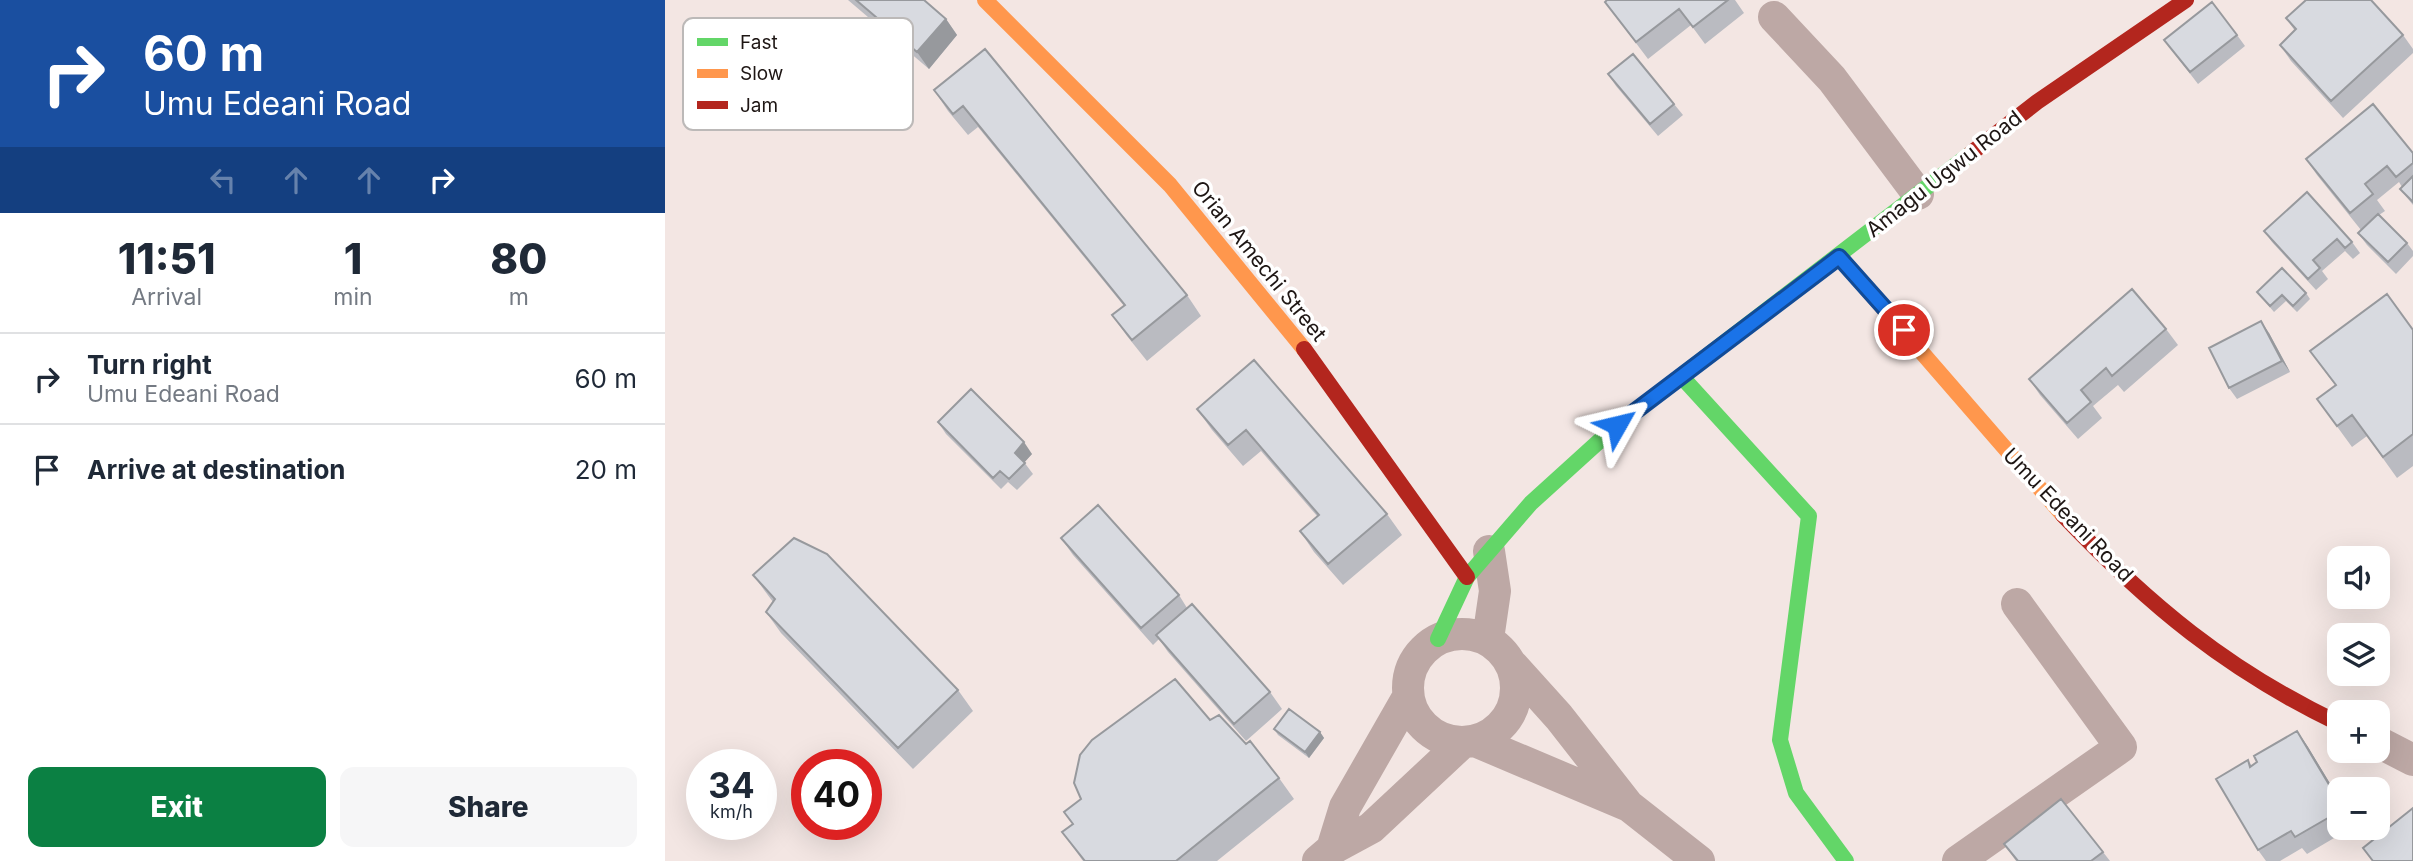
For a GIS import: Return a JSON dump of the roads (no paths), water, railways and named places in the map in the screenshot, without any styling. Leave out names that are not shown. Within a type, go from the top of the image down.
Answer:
[{"type":"street","name":"Orian Amechi Street","points":[[985,0],[1170,185],[1324,374],[1467,577]]},
{"type":"street","name":"Amagu Ugwu Road","points":[[1438,639],[1467,577],[1531,503],[1617,425],[1839,257],[2037,102],[2186,0]]},
{"type":"street","points":[[1774,17],[1832,79],[1918,194]]},
{"type":"street","name":"Umu Edeani Road","points":[[1839,257],[2081,533],[2159,609],[2199,642],[2243,672],[2327,717]]},
{"type":"street","points":[[1681,376],[1809,516],[1780,740],[1796,793],[1846,861]]},
{"type":"street","points":[[1488,639],[1495,591],[1489,551]]},
{"type":"street","points":[[1958,861],[2121,747],[2017,604]]},
{"type":"street","points":[[1629,807],[1469,742],[1444,739],[1427,730],[1415,715],[1409,697],[1408,679],[1414,663],[1438,639],[1455,634],[1472,634],[1488,639],[1503,650],[1513,666],[1559,717],[1629,807],[1699,861]]},
{"type":"street","points":[[1325,855],[1371,828],[1469,742],[1497,730],[1512,712],[1517,689],[1513,666]]},
{"type":"street","points":[[1325,855],[1345,807],[1409,697]]},
{"type":"street","points":[[2390,748],[2413,760]]}]
